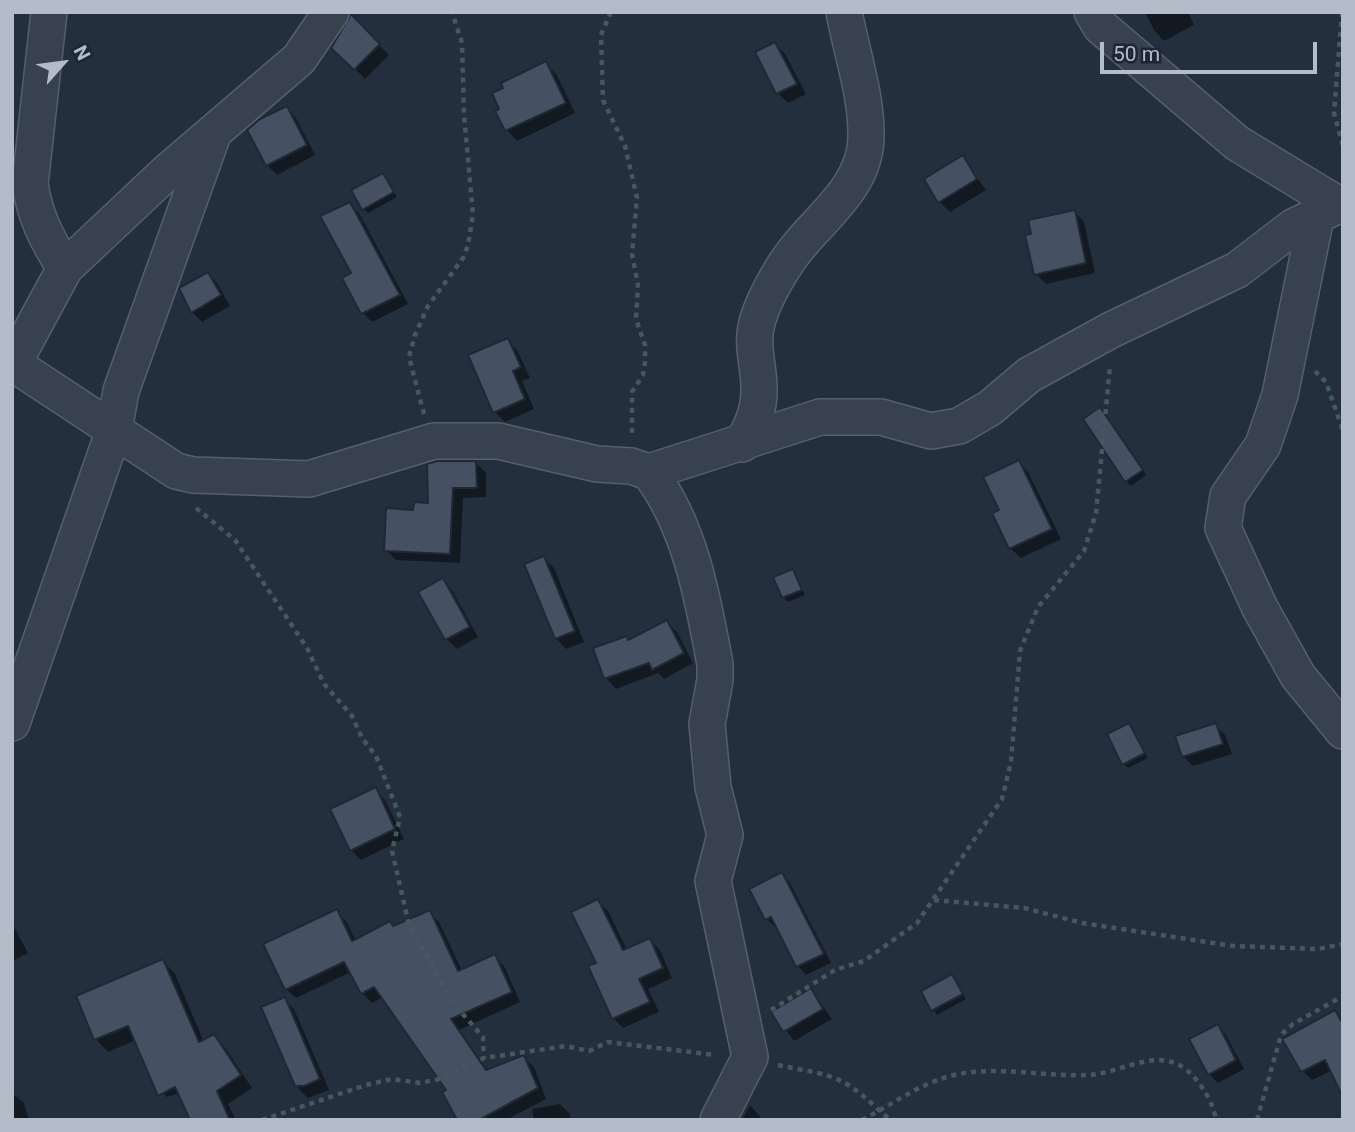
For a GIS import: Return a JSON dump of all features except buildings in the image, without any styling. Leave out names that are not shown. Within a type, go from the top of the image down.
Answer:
[{"type":"street","points":[[49,12],[30,184],[34,208],[45,238],[65,268]]},
{"type":"street","points":[[331,12],[299,59],[167,172],[65,268],[13,364],[176,471],[208,477],[309,479],[434,442],[498,441],[597,464],[640,469],[742,444],[820,416],[881,416],[931,431],[946,430],[990,408],[1030,375],[1111,330],[1237,270],[1293,227],[1333,208]]},
{"type":"street","points":[[742,444],[758,406],[759,388],[753,344],[758,319],[802,242],[828,217],[857,175],[866,142],[865,108],[844,12]]},
{"type":"street","points":[[1092,12],[1101,27],[1125,49],[1237,142],[1333,208]]},
{"type":"street","points":[[12,723],[114,430],[121,391],[212,136]]},
{"type":"street","points":[[1333,208],[1280,395],[1263,444],[1228,496],[1223,528],[1260,608],[1298,676],[1343,731]]},
{"type":"street","points":[[640,469],[665,492],[688,548],[715,664],[715,680],[707,724],[713,787],[725,835],[713,881],[747,1041],[718,1120]]},
{"type":"path","points":[[434,442],[418,398],[409,357],[428,306],[463,258],[468,246],[473,215],[464,114],[462,43],[452,12]]},
{"type":"path","points":[[611,12],[601,35],[603,100],[625,146],[637,198],[632,254],[638,285],[636,319],[645,354],[643,375],[632,392],[629,411],[640,469]]},
{"type":"path","points":[[1342,12],[1334,113],[1343,146]]},
{"type":"path","points":[[747,1041],[835,970],[864,961],[917,923],[1002,799],[1011,762],[1020,651],[1038,607],[1084,551],[1092,526],[1110,392],[1111,330]]},
{"type":"path","points":[[1291,349],[1326,382],[1343,431]]},
{"type":"path","points":[[176,471],[191,503],[235,540],[295,628],[324,684],[352,716],[362,738],[376,756],[400,817],[392,851],[410,925],[452,1002],[483,1037],[484,1058]]},
{"type":"path","points":[[934,900],[1024,908],[1082,923],[1233,946],[1318,949],[1343,944]]},
{"type":"path","points":[[1257,1120],[1281,1035],[1293,1024],[1343,996]]},
{"type":"path","points":[[262,1120],[391,1079],[420,1083],[439,1079],[484,1058],[566,1046],[589,1051],[608,1042],[747,1041],[841,1080],[867,1097],[891,1120]]},
{"type":"path","points":[[863,1120],[936,1080],[960,1073],[1088,1075],[1151,1061],[1173,1062],[1190,1074],[1204,1090],[1216,1120]]}]
